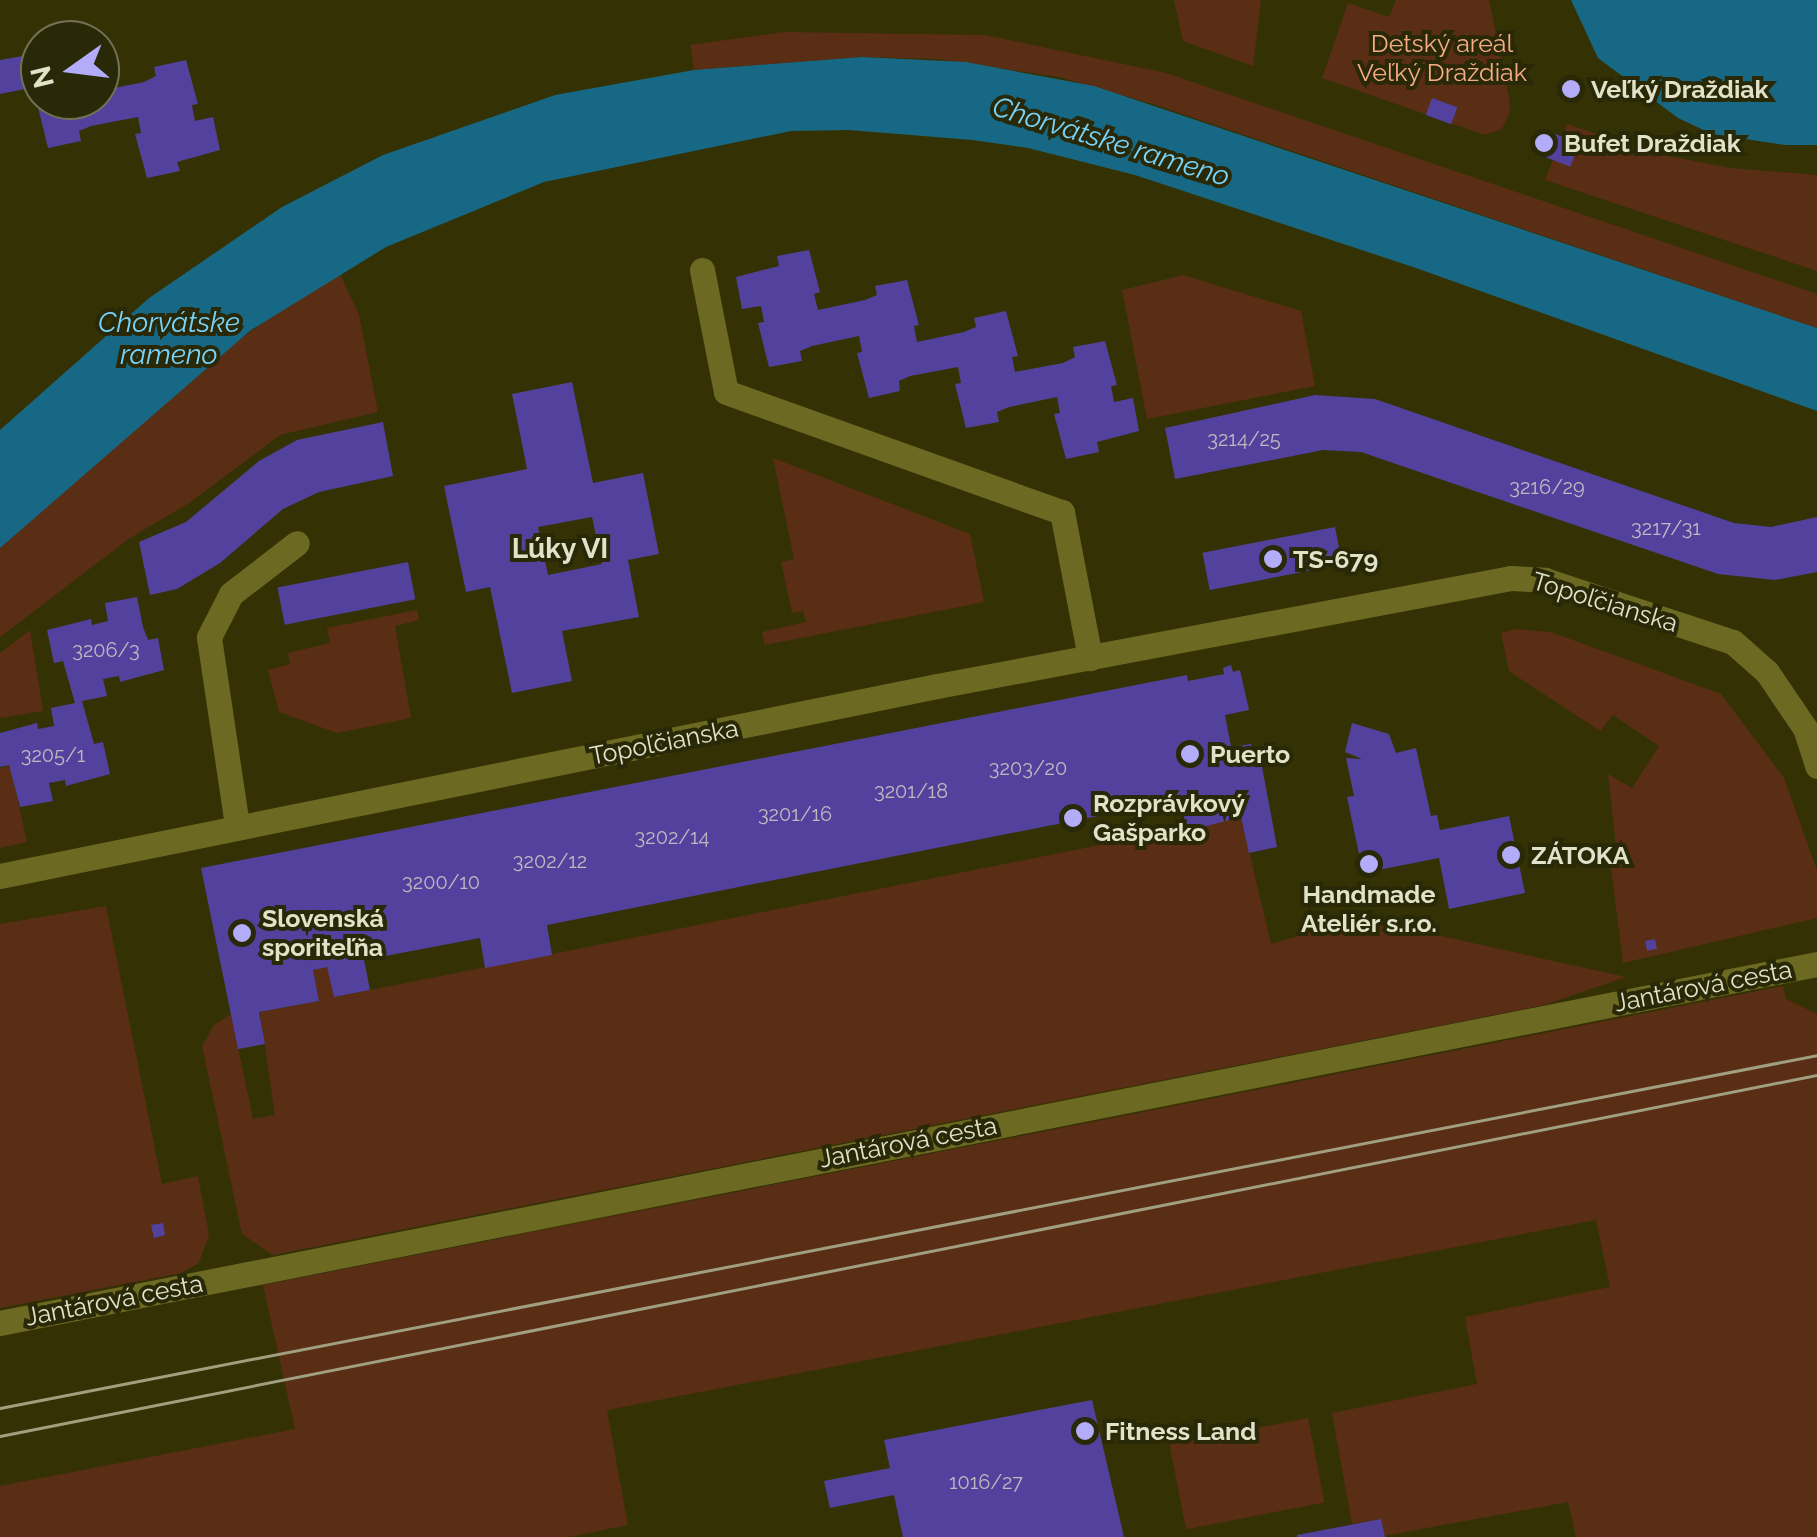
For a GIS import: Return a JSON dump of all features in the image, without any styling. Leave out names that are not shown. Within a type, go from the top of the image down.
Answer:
[{"type":"street","points":[[702,270],[726,392],[1062,512],[1090,658]]},
{"type":"street","points":[[237,826],[209,637],[231,594],[297,543]]},
{"type":"street","name":"Topoľčianska","points":[[0,876],[237,826],[1511,578],[1545,580],[1733,642],[1767,672],[1805,728],[1817,766]]},
{"type":"street","name":"Jantárová cesta","points":[[0,1323],[1817,964]]},
{"type":"green space","points":[[1174,0],[1261,0],[1253,66],[1183,41]]},
{"type":"green space","name":"Detský areál Veľký Draždiak","points":[[1396,0],[1489,0],[1509,98],[1510,112],[1502,129],[1485,135],[1322,78],[1348,3],[1389,17]]},
{"type":"green space","points":[[784,32],[985,35],[1166,73],[1817,294],[1817,328],[1156,105],[1059,77],[937,59],[862,57],[694,70],[690,45]]},
{"type":"green space","points":[[1567,124],[1658,154],[1730,168],[1817,175],[1817,271],[1545,180]]},
{"type":"green space","points":[[340,274],[359,315],[378,412],[280,435],[189,503],[130,538],[0,637],[0,548],[210,362],[281,309]]},
{"type":"green space","points":[[1183,275],[1301,311],[1315,386],[1147,419],[1122,290]]},
{"type":"green space","points":[[773,458],[970,534],[984,602],[765,645],[762,632],[806,622],[803,611],[792,613],[781,562],[794,559]]},
{"type":"green space","points":[[417,610],[419,620],[395,626],[411,718],[337,733],[279,712],[268,670],[290,664],[288,653],[330,643],[327,628]]},
{"type":"green space","points":[[1516,629],[1551,632],[1721,694],[1784,778],[1817,870],[1817,918],[1623,963],[1611,868],[1618,865],[1608,774],[1632,788],[1659,746],[1613,715],[1600,731],[1509,671],[1501,633]]},
{"type":"green space","points":[[30,630],[43,711],[0,718],[0,653]]},
{"type":"green space","points":[[10,766],[27,842],[0,848],[0,768]]},
{"type":"green space","points":[[1241,817],[1271,944],[1360,918],[1626,977],[1544,1005],[273,1255],[242,1234],[202,1046],[214,1025],[231,1014],[253,1119],[275,1115],[260,1012],[319,1001],[313,970],[327,967],[335,997]]},
{"type":"green space","points":[[106,906],[162,1184],[198,1176],[209,1235],[199,1263],[181,1273],[0,1308],[0,924]]},
{"type":"green space","points":[[1783,986],[1786,999],[1817,1014],[1817,1537],[1576,1537],[1568,1502],[1384,1536],[1381,1519],[1352,1524],[1332,1413],[1477,1384],[1465,1317],[1610,1287],[1596,1220],[607,1410],[628,1525],[568,1537],[0,1537],[0,1486],[295,1429],[263,1285]]},
{"type":"green space","points":[[1308,1418],[1324,1502],[1186,1529],[1170,1445]]},
{"type":"water","name":"Veľký Draždiak","points":[[1571,0],[1817,0],[1817,145],[1785,145],[1712,134],[1678,118],[1598,58]]},
{"type":"water","name":"Chorvátske rameno","points":[[862,57],[966,62],[1094,86],[1817,328],[1817,411],[1413,267],[1135,175],[1028,148],[972,140],[849,130],[791,131],[544,182],[386,247],[251,330],[0,548],[0,430],[149,298],[282,207],[383,155],[555,95],[694,70]]},
{"type":"building","points":[[20,56],[20,90],[0,94],[0,60]]},
{"type":"building","points":[[186,60],[198,104],[192,105],[195,121],[213,117],[220,150],[177,162],[180,171],[147,178],[135,134],[141,133],[138,117],[91,126],[79,131],[81,141],[48,148],[41,120],[120,120],[120,87],[156,76],[154,67]]},
{"type":"building","points":[[1432,98],[1457,107],[1451,124],[1426,115]]},
{"type":"building","points":[[1542,129],[1579,143],[1570,167],[1533,152]]},
{"type":"building","points":[[809,250],[820,292],[814,294],[818,310],[865,300],[877,295],[875,286],[907,280],[919,325],[914,326],[917,342],[964,332],[976,327],[974,318],[1006,311],[1018,356],[1012,357],[1015,372],[1063,363],[1075,357],[1073,347],[1105,341],[1117,385],[1111,386],[1114,402],[1133,398],[1139,431],[1097,442],[1099,452],[1066,459],[1054,414],[1060,413],[1057,397],[1009,407],[997,412],[999,422],[966,428],[955,384],[961,383],[958,367],[910,376],[899,381],[900,391],[869,398],[857,353],[862,352],[859,336],[812,346],[800,351],[802,361],[769,367],[758,323],[764,322],[761,306],[742,309],[736,277],[779,266],[777,256]]},
{"type":"building","points":[[572,382],[593,483],[643,473],[659,554],[628,560],[639,617],[562,631],[572,681],[512,693],[490,587],[466,592],[444,486],[527,469],[512,394]],"holes":[[[592,517],[602,564],[548,575],[538,527]]]},
{"type":"building","points":[[1315,395],[1375,399],[1734,523],[1771,527],[1817,517],[1817,572],[1775,580],[1718,574],[1361,452],[1323,450],[1175,479],[1165,428]]},
{"type":"building","points":[[383,422],[393,476],[319,492],[283,509],[220,563],[177,589],[150,595],[139,542],[186,522],[259,461],[297,440]]},
{"type":"building","name":"TS-679","points":[[1335,527],[1342,564],[1210,590],[1202,553]]},
{"type":"building","points":[[408,562],[415,599],[285,625],[277,587]]},
{"type":"building","points":[[137,597],[148,640],[158,638],[164,670],[120,682],[119,676],[103,679],[107,696],[82,701],[94,744],[103,742],[110,774],[66,786],[65,780],[49,783],[53,801],[20,807],[9,765],[0,767],[0,733],[37,723],[38,729],[54,726],[51,708],[75,703],[63,661],[54,663],[47,630],[91,619],[92,625],[108,621],[105,603]]},
{"type":"building","points":[[1231,665],[1233,672],[1240,670],[1249,710],[1225,715],[1233,757],[1240,755],[1238,746],[1251,744],[1254,757],[1260,756],[1277,847],[1249,853],[1241,817],[1187,831],[1179,800],[547,925],[552,955],[485,968],[480,938],[364,960],[370,990],[334,997],[327,967],[313,970],[319,1001],[259,1012],[265,1044],[238,1049],[201,868],[1187,675],[1188,681],[1224,674],[1223,668]]},
{"type":"building","points":[[1352,723],[1389,734],[1396,753],[1416,748],[1431,816],[1437,815],[1440,830],[1509,816],[1525,893],[1449,909],[1439,858],[1363,873],[1347,797],[1354,796],[1346,758],[1362,759],[1345,752]]},
{"type":"building","points":[[1655,939],[1657,949],[1647,951],[1645,941]]},
{"type":"building","points":[[163,1223],[165,1235],[154,1238],[151,1225]]},
{"type":"building","points":[[1092,1400],[1124,1537],[903,1537],[894,1495],[830,1508],[824,1481],[890,1468],[884,1440]]},
{"type":"building","points":[[1381,1519],[1385,1537],[1297,1537],[1297,1535]]},
{"type":"tram line","points":[[0,1408],[1817,1055]]},
{"type":"tram line","points":[[0,1436],[1817,1075]]},
{"type":"place","name":"Veľký Draždiak","points":[[1571,89]]},
{"type":"place","name":"Bufet Draždiak","points":[[1544,143]]},
{"type":"place","name":"TS-679","points":[[1273,559]]},
{"type":"place","name":"Puerto","points":[[1190,754]]},
{"type":"place","name":"Rozprávkový Gašparko","points":[[1073,818]]},
{"type":"place","name":"ZÁTOKA","points":[[1511,855]]},
{"type":"place","name":"Handmade Ateliér s.r.o.","points":[[1369,864]]},
{"type":"place","name":"Slovenská sporiteľňa","points":[[242,933]]},
{"type":"place","name":"Fitness Land","points":[[1085,1431]]},
{"type":"district","name":"Lúky VI","points":[[560,549]]}]
